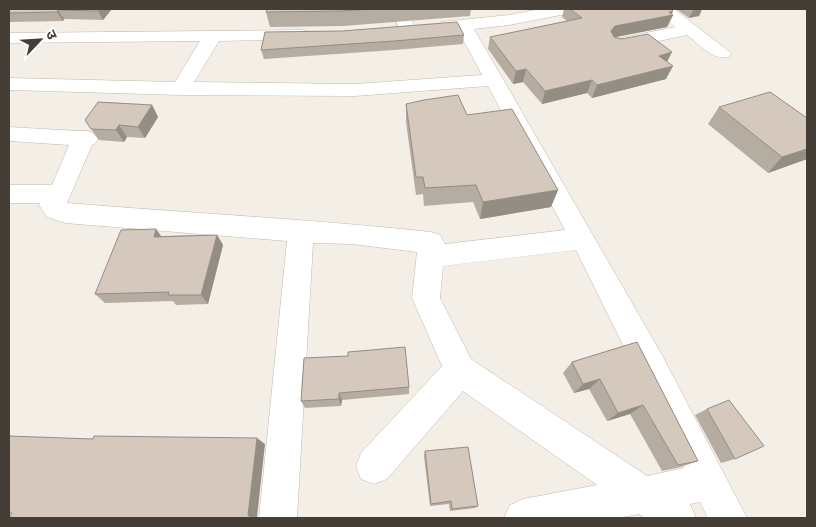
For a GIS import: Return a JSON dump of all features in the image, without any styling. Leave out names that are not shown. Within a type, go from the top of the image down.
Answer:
[{"type":"street","points":[[400,9],[406,29]]},
{"type":"street","points":[[385,30],[463,24],[565,9]]},
{"type":"street","points":[[663,9],[722,53]]},
{"type":"street","points":[[463,24],[583,239],[651,366],[728,518]]},
{"type":"street","points":[[617,44],[690,29]]},
{"type":"street","points":[[9,38],[319,34]]},
{"type":"street","points":[[180,89],[213,36]]},
{"type":"street","points":[[9,84],[180,89],[355,90],[493,80]]},
{"type":"street","points":[[9,134],[85,138],[60,194],[52,205],[56,210],[65,213],[300,232],[352,234],[431,243]]},
{"type":"street","points":[[9,194],[60,194]]},
{"type":"street","points":[[278,518],[300,232]]},
{"type":"street","points":[[431,243],[436,252],[444,255],[583,239]]},
{"type":"street","points":[[431,243],[426,298],[460,370],[677,518]]},
{"type":"street","points":[[374,466],[460,370]]},
{"type":"street","points":[[523,518],[709,482]]},
{"type":"building","points":[[9,9],[100,9],[98,11],[58,10],[57,12],[9,13]]},
{"type":"building","points":[[267,9],[374,9],[266,12]]},
{"type":"building","points":[[570,9],[671,9],[673,11],[669,12],[673,15],[615,26],[611,31],[614,37],[621,39],[648,34],[672,52],[659,56],[673,66],[597,85],[592,80],[545,91],[526,69],[516,71],[490,37],[582,18]]},
{"type":"building","points":[[457,22],[464,35],[261,50],[265,32],[342,31]]},
{"type":"building","points":[[770,92],[807,118],[807,149],[782,157],[719,107]]},
{"type":"building","points":[[458,95],[467,115],[512,109],[558,190],[483,202],[476,185],[425,188],[423,177],[416,177],[406,104]]},
{"type":"building","points":[[98,102],[152,105],[138,127],[119,125],[116,130],[91,129],[85,120]]},
{"type":"building","points":[[156,229],[154,237],[217,235],[201,295],[168,295],[169,292],[95,294],[121,230]]},
{"type":"building","points":[[637,342],[698,461],[678,465],[643,405],[618,413],[600,379],[583,384],[572,362]]},
{"type":"building","points":[[405,347],[409,387],[339,393],[339,399],[301,401],[304,358],[348,356],[348,352]]},
{"type":"building","points":[[729,400],[764,446],[735,459],[707,409]]},
{"type":"building","points":[[9,436],[93,439],[94,436],[257,438],[248,515],[257,518],[9,518],[12,513],[9,513]]},
{"type":"building","points":[[468,447],[478,506],[452,509],[451,501],[431,504],[425,451]]}]
